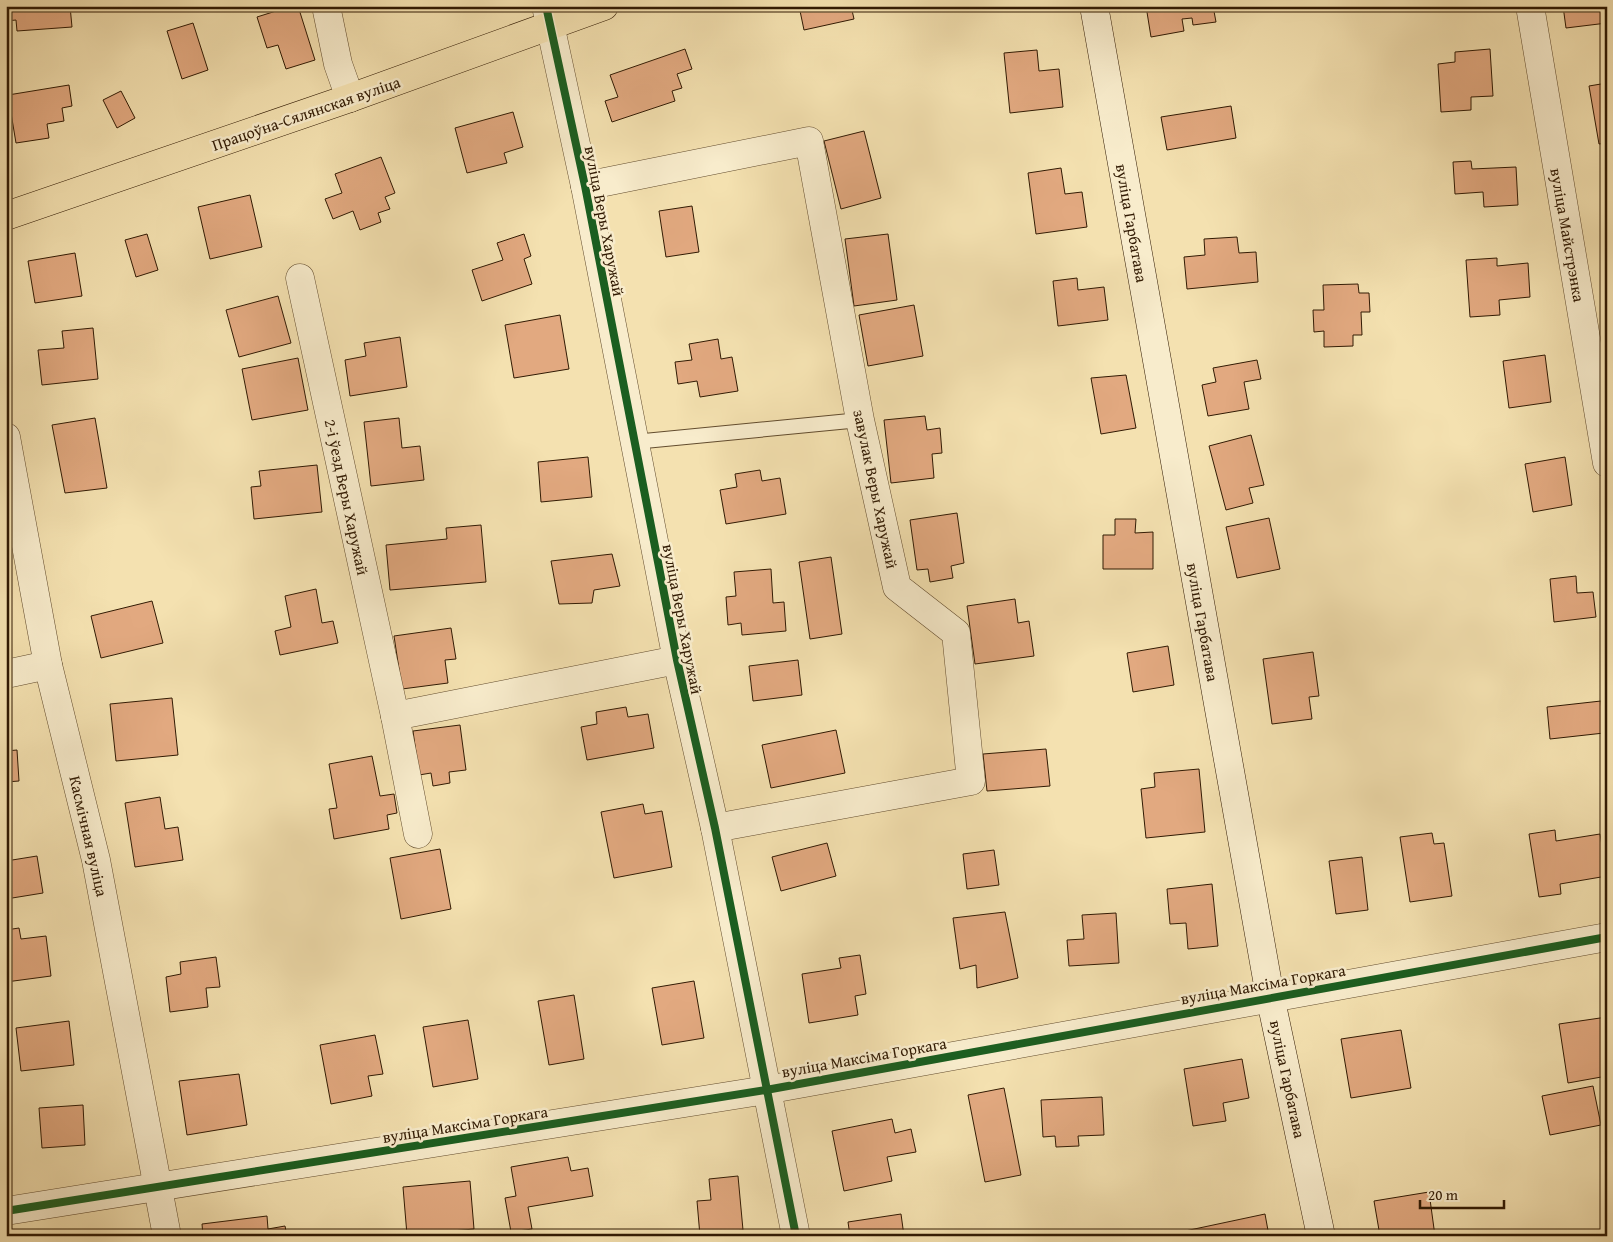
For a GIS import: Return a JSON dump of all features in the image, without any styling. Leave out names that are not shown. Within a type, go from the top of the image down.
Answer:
[{"type":"main road","name":"Працоўна-Сялянская вуліца","points":[[6,216],[350,98],[548,17],[604,6]]},
{"type":"street","points":[[326,6],[338,64],[350,98]]},
{"type":"street","name":"вуліца Гарбатава","points":[[1094,6],[1270,996],[1321,1236]]},
{"type":"street","name":"вуліца Майстрэнка","points":[[1530,6],[1607,463]]},
{"type":"street","name":"вуліца Веры Харужай","points":[[548,17],[585,186],[676,660],[715,828],[796,1236]]},
{"type":"street","name":"завулак Веры Харужай","points":[[585,186],[809,141],[860,420],[897,587],[956,633],[970,781],[715,828]]},
{"type":"street","name":"2-і ўезд Веры Харужай","points":[[300,278],[395,716],[418,834]]},
{"type":"street","name":"Касмічная вуліца","points":[[6,437],[48,665],[96,860],[168,1236]]},
{"type":"street","points":[[395,716],[676,660]]},
{"type":"street","points":[[6,674],[48,665]]},
{"type":"street","name":"вуліца Максіма Горкага","points":[[6,1211],[766,1090],[1270,996],[1607,937]]},
{"type":"lane","points":[[634,442],[860,420]]},
{"type":"building","points":[[6,6],[70,6],[72,27],[17,31],[16,20],[6,21]]},
{"type":"building","points":[[292,6],[298,6],[315,60],[286,69],[278,45],[267,48],[257,17]]},
{"type":"building","points":[[799,6],[851,6],[854,19],[804,30]]},
{"type":"building","points":[[1146,6],[1213,6],[1216,22],[1193,25],[1192,18],[1182,19],[1184,31],[1151,37]]},
{"type":"building","points":[[1563,6],[1605,6],[1607,23],[1566,28]]},
{"type":"building","points":[[193,23],[208,70],[182,79],[167,31]]},
{"type":"building","points":[[685,49],[692,69],[677,74],[682,88],[672,91],[675,101],[612,122],[605,101],[618,97],[610,75]]},
{"type":"building","points":[[1490,49],[1493,96],[1471,97],[1471,110],[1441,112],[1438,64],[1455,62],[1455,52]]},
{"type":"building","points":[[1037,50],[1039,71],[1059,69],[1063,107],[1010,113],[1004,53]]},
{"type":"building","points":[[1607,83],[1607,143],[1599,144],[1589,86]]},
{"type":"building","points":[[69,85],[72,106],[62,108],[64,121],[47,124],[49,138],[16,143],[8,95]]},
{"type":"building","points":[[121,91],[135,118],[117,128],[103,100]]},
{"type":"building","points":[[1231,106],[1236,138],[1167,150],[1161,117]]},
{"type":"building","points":[[513,112],[523,147],[504,153],[507,163],[467,173],[455,128]]},
{"type":"building","points":[[864,131],[881,198],[841,209],[824,141]]},
{"type":"building","points":[[381,157],[395,193],[385,197],[390,209],[378,213],[381,222],[360,230],[353,211],[333,219],[325,199],[342,193],[335,174]]},
{"type":"building","points":[[1471,161],[1472,169],[1516,167],[1518,205],[1484,207],[1483,192],[1455,194],[1453,162]]},
{"type":"building","points":[[1061,168],[1065,194],[1082,192],[1087,227],[1036,234],[1028,173]]},
{"type":"building","points":[[250,195],[262,247],[210,259],[198,207]]},
{"type":"building","points":[[692,206],[699,252],[666,257],[659,211]]},
{"type":"building","points":[[147,234],[158,270],[136,277],[125,240]]},
{"type":"building","points":[[524,234],[531,256],[524,259],[532,284],[482,301],[472,270],[503,260],[497,243]]},
{"type":"building","points":[[888,234],[897,300],[854,306],[845,239]]},
{"type":"building","points":[[1237,237],[1239,253],[1256,252],[1258,282],[1187,289],[1184,257],[1205,255],[1204,239]]},
{"type":"building","points":[[75,253],[82,296],[35,303],[28,261]]},
{"type":"building","points":[[1497,258],[1497,266],[1528,263],[1530,297],[1499,300],[1500,315],[1470,317],[1466,260]]},
{"type":"building","points":[[1077,278],[1078,290],[1104,287],[1108,320],[1058,326],[1053,281]]},
{"type":"building","points":[[1358,284],[1359,293],[1369,293],[1370,312],[1361,312],[1362,335],[1353,335],[1353,346],[1324,347],[1324,331],[1314,332],[1313,310],[1324,310],[1323,285]]},
{"type":"building","points":[[278,296],[291,343],[239,357],[226,310]]},
{"type":"building","points":[[914,305],[923,356],[868,366],[859,315]]},
{"type":"building","points":[[560,315],[569,369],[514,378],[505,325]]},
{"type":"building","points":[[93,328],[98,379],[42,385],[38,350],[64,348],[62,331]]},
{"type":"building","points":[[400,337],[407,387],[350,396],[345,360],[366,356],[364,343]]},
{"type":"building","points":[[718,339],[721,359],[732,357],[738,391],[700,397],[697,381],[678,384],[675,362],[692,360],[689,344]]},
{"type":"building","points":[[1545,355],[1551,402],[1509,408],[1503,361]]},
{"type":"building","points":[[298,358],[308,410],[252,420],[242,369]]},
{"type":"building","points":[[1257,360],[1261,379],[1244,382],[1249,409],[1208,416],[1202,385],[1216,382],[1213,368]]},
{"type":"building","points":[[1126,375],[1136,428],[1101,434],[1091,378]]},
{"type":"building","points":[[925,416],[927,430],[940,428],[942,453],[932,454],[934,478],[891,483],[884,420]]},
{"type":"building","points":[[95,418],[107,488],[65,493],[52,425]]},
{"type":"building","points":[[399,418],[402,448],[420,446],[424,480],[371,486],[364,422]]},
{"type":"building","points":[[1251,435],[1264,485],[1249,488],[1253,503],[1226,510],[1209,446]]},
{"type":"building","points":[[588,457],[592,497],[541,502],[538,462]]},
{"type":"building","points":[[1565,457],[1572,505],[1533,512],[1525,464]]},
{"type":"building","points":[[317,465],[322,512],[254,519],[251,487],[261,486],[259,471]]},
{"type":"building","points":[[760,470],[762,481],[780,478],[786,514],[726,524],[720,490],[737,487],[735,474]]},
{"type":"building","points":[[957,513],[964,563],[951,566],[953,578],[930,582],[928,569],[917,570],[910,520]]},
{"type":"building","points":[[1269,518],[1280,569],[1237,578],[1226,527]]},
{"type":"building","points":[[1115,519],[1136,519],[1135,533],[1153,532],[1153,569],[1103,569],[1103,535],[1115,535]]},
{"type":"building","points":[[481,525],[486,582],[390,590],[386,545],[447,539],[446,528]]},
{"type":"building","points":[[612,554],[620,586],[594,590],[592,603],[559,604],[551,561]]},
{"type":"building","points":[[831,557],[842,634],[810,639],[799,562]]},
{"type":"building","points":[[771,569],[773,603],[784,602],[786,631],[742,635],[741,623],[728,625],[726,597],[736,596],[734,572]]},
{"type":"building","points":[[1576,576],[1577,593],[1593,592],[1596,617],[1554,622],[1550,579]]},
{"type":"building","points":[[316,589],[322,623],[333,621],[338,643],[280,655],[275,631],[291,627],[285,596]]},
{"type":"building","points":[[1015,599],[1018,623],[1029,621],[1034,656],[975,664],[967,606]]},
{"type":"building","points":[[152,601],[163,643],[101,658],[91,616]]},
{"type":"building","points":[[451,628],[456,659],[445,660],[448,683],[402,689],[394,636]]},
{"type":"building","points":[[1168,646],[1174,685],[1133,692],[1127,653]]},
{"type":"building","points":[[1313,652],[1319,696],[1309,697],[1312,719],[1272,724],[1263,659]]},
{"type":"building","points":[[798,660],[802,695],[753,701],[749,666]]},
{"type":"building","points":[[172,698],[178,755],[116,761],[110,704]]},
{"type":"building","points":[[1601,701],[1604,733],[1550,739],[1547,707]]},
{"type":"building","points":[[626,707],[628,717],[648,714],[654,748],[587,760],[581,727],[597,724],[596,712]]},
{"type":"building","points":[[460,725],[466,770],[449,772],[450,783],[433,786],[431,773],[419,775],[413,731]]},
{"type":"building","points":[[836,730],[845,773],[771,788],[762,745]]},
{"type":"building","points":[[1046,749],[1050,786],[987,791],[983,754]]},
{"type":"building","points":[[17,750],[19,781],[6,782],[6,751]]},
{"type":"building","points":[[372,756],[380,796],[394,794],[397,813],[387,815],[389,829],[334,839],[329,809],[337,808],[329,764]]},
{"type":"building","points":[[1199,769],[1205,832],[1146,838],[1141,789],[1155,787],[1154,773]]},
{"type":"building","points":[[160,797],[165,829],[178,827],[183,860],[135,867],[125,803]]},
{"type":"building","points":[[643,804],[645,814],[662,811],[672,867],[614,878],[601,812]]},
{"type":"building","points":[[1555,830],[1556,841],[1600,834],[1607,876],[1560,884],[1561,894],[1539,897],[1529,834]]},
{"type":"building","points":[[1432,833],[1434,844],[1444,843],[1452,896],[1410,902],[1400,837]]},
{"type":"building","points":[[827,843],[836,876],[781,891],[772,857]]},
{"type":"building","points":[[440,849],[451,909],[401,919],[390,858]]},
{"type":"building","points":[[994,850],[999,885],[967,889],[963,854]]},
{"type":"building","points":[[37,856],[43,893],[6,899],[6,861]]},
{"type":"building","points":[[1362,857],[1368,910],[1336,914],[1329,861]]},
{"type":"building","points":[[1212,884],[1218,946],[1188,949],[1186,923],[1170,924],[1167,889]]},
{"type":"building","points":[[1005,912],[1018,978],[977,988],[976,965],[960,969],[953,918]]},
{"type":"building","points":[[1116,913],[1119,963],[1069,966],[1067,940],[1084,939],[1082,915]]},
{"type":"building","points":[[19,928],[21,939],[46,936],[51,976],[6,982],[6,930]]},
{"type":"building","points":[[860,955],[866,994],[855,996],[858,1015],[809,1023],[802,974],[841,968],[839,958]]},
{"type":"building","points":[[216,957],[220,987],[206,988],[208,1007],[170,1012],[166,977],[181,974],[180,962]]},
{"type":"building","points":[[694,981],[704,1038],[662,1045],[652,988]]},
{"type":"building","points":[[574,995],[584,1059],[549,1065],[538,1001]]},
{"type":"building","points":[[1607,1017],[1607,1076],[1568,1083],[1559,1024]]},
{"type":"building","points":[[468,1020],[478,1079],[433,1087],[423,1027]]},
{"type":"building","points":[[69,1021],[74,1065],[21,1071],[16,1028]]},
{"type":"building","points":[[1401,1030],[1411,1088],[1351,1098],[1341,1039]]},
{"type":"building","points":[[375,1035],[383,1074],[368,1076],[372,1096],[331,1104],[320,1045]]},
{"type":"building","points":[[1242,1059],[1249,1098],[1223,1103],[1226,1121],[1193,1126],[1184,1069]]},
{"type":"building","points":[[239,1074],[247,1125],[187,1135],[179,1081]]},
{"type":"building","points":[[1593,1086],[1601,1125],[1550,1135],[1542,1096]]},
{"type":"building","points":[[1004,1088],[1021,1175],[985,1182],[968,1095]]},
{"type":"building","points":[[1102,1097],[1104,1135],[1078,1136],[1079,1146],[1056,1147],[1055,1136],[1043,1137],[1041,1100]]},
{"type":"building","points":[[83,1105],[85,1145],[42,1148],[39,1108]]},
{"type":"building","points":[[892,1119],[895,1133],[911,1129],[916,1152],[887,1157],[892,1181],[844,1191],[832,1131]]},
{"type":"building","points":[[568,1157],[571,1171],[588,1168],[593,1196],[528,1207],[532,1229],[511,1232],[505,1198],[516,1196],[511,1167]]},
{"type":"building","points":[[738,1176],[743,1230],[724,1232],[724,1236],[700,1236],[697,1201],[711,1200],[709,1179]]},
{"type":"building","points":[[470,1181],[474,1229],[407,1235],[403,1187]]},
{"type":"building","points":[[1429,1192],[1435,1236],[1380,1236],[1374,1201]]},
{"type":"building","points":[[901,1214],[904,1236],[850,1236],[848,1222]]},
{"type":"building","points":[[1265,1214],[1269,1236],[1186,1236],[1185,1231]]},
{"type":"building","points":[[267,1216],[268,1229],[285,1226],[287,1236],[203,1236],[202,1224]]},
{"type":"cycle path","points":[[546,6],[585,186],[677,660],[715,828],[796,1236]]},
{"type":"cycle path","points":[[6,1211],[766,1090],[1607,937]]}]
